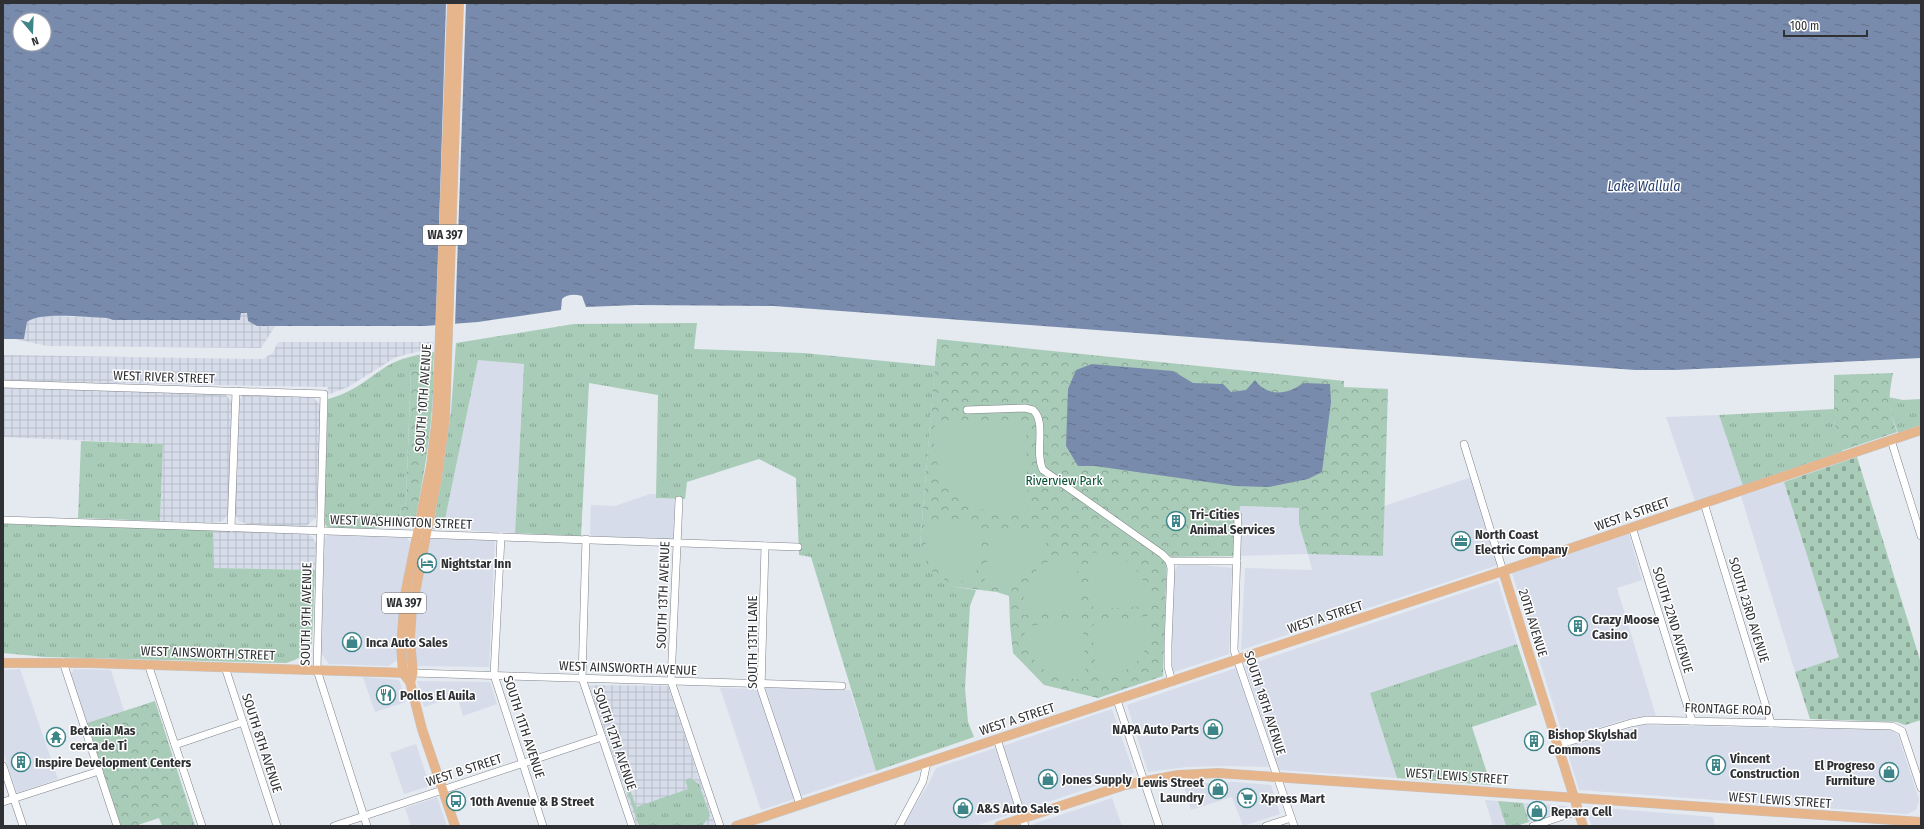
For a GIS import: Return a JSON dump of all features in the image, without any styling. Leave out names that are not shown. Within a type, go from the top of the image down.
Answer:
[{"type":"main road","name":"WA 397","points":[[452,3],[452,112]]},
{"type":"main road","name":"WA 397","points":[[452,112],[459,3]]},
{"type":"main road","name":"SOUTH 10TH AVENUE","points":[[452,112],[444,359],[443,444],[422,534],[411,619],[409,676],[418,715],[455,826]]},
{"type":"main road","name":"WEST A STREET","points":[[736,826],[1172,682],[1921,430]]},
{"type":"main road","name":"20TH AVENUE","points":[[1503,571],[1583,826]]},
{"type":"main road","name":"WEST AINSWORTH STREET","points":[[3,663],[63,662],[148,664],[317,670],[409,676]]},
{"type":"main road","name":"WEST LEWIS STREET","points":[[999,826],[1024,822],[1104,791],[1144,781],[1198,774],[1238,774],[1921,822]]},
{"type":"street","name":"WEST RIVER STREET","points":[[3,384],[324,394]]},
{"type":"street","points":[[231,528],[236,391]]},
{"type":"street","name":"SOUTH 9TH AVENUE","points":[[324,394],[317,670],[367,826]]},
{"type":"street","points":[[967,410],[1025,408],[1033,410],[1039,420],[1040,462],[1043,470],[1162,554],[1169,561],[1172,581],[1168,659],[1172,682]]},
{"type":"street","points":[[1891,440],[1921,536]]},
{"type":"street","name":"20TH AVENUE","points":[[1464,444],[1503,571]]},
{"type":"street","name":"SOUTH 13TH AVENUE","points":[[679,500],[671,681],[720,826]]},
{"type":"street","name":"SOUTH 23RD AVENUE","points":[[1704,503],[1771,723]]},
{"type":"street","name":"SOUTH 18TH AVENUE","points":[[1238,516],[1234,650],[1294,826]]},
{"type":"street","name":"WEST WASHINGTON STREET","points":[[3,520],[798,547]]},
{"type":"street","name":"SOUTH 22ND AVENUE","points":[[1632,527],[1692,720]]},
{"type":"street","name":"SOUTH 11TH AVENUE","points":[[501,537],[494,675],[544,826]]},
{"type":"street","name":"SOUTH 12TH AVENUE","points":[[586,539],[582,678],[632,826]]},
{"type":"street","name":"SOUTH 13TH LANE","points":[[766,546],[761,689],[800,805]]},
{"type":"street","points":[[1169,561],[1237,561]]},
{"type":"street","points":[[63,662],[117,826]]},
{"type":"street","points":[[148,664],[202,826]]},
{"type":"street","name":"SOUTH 8TH AVENUE","points":[[225,667],[277,826]]},
{"type":"street","name":"WEST AINSWORTH AVENUE","points":[[409,676],[494,675],[842,686]]},
{"type":"street","points":[[1117,700],[1139,770],[1159,826]]},
{"type":"street","name":"FRONTAGE ROAD","points":[[1558,745],[1631,723],[1655,720],[1892,726],[1900,729],[1904,735],[1921,786]]},
{"type":"street","points":[[175,745],[243,722]]},
{"type":"street","name":"WEST B STREET","points":[[334,826],[602,737]]},
{"type":"street","points":[[997,739],[1024,822]]},
{"type":"street","points":[[899,826],[923,781],[928,762]]},
{"type":"street","points":[[3,766],[23,826]]},
{"type":"street","points":[[3,802],[99,771]]},
{"type":"street","points":[[1533,826],[1578,811]]},
{"type":"street","points":[[1266,826],[1291,818]]},
{"type":"shaded area","points":[[247,312],[264,326],[276,325],[261,348],[47,346],[15,339],[24,339],[27,322],[32,318],[44,316],[107,318],[113,320],[240,320],[241,313]]},
{"type":"shaded area","points":[[278,342],[434,342],[433,348],[396,357],[348,387],[327,395],[328,387],[3,381],[3,355],[263,359],[273,353]]},
{"type":"shaded area","points":[[478,360],[524,363],[515,533],[443,529]]},
{"type":"shaded area","points":[[3,388],[224,393],[232,402],[228,514],[223,521],[215,523],[160,521],[163,444],[3,437]]},
{"type":"shaded area","points":[[243,395],[313,397],[321,406],[316,518],[305,527],[247,524],[239,521],[234,512],[239,400]]},
{"type":"shaded area","points":[[1719,415],[1743,486],[1695,501],[1666,417]]},
{"type":"shaded area","points":[[1472,477],[1498,565],[1241,650],[1245,568],[1312,570],[1308,554],[1236,556],[1240,506],[1299,508],[1299,524],[1383,556],[1384,506]]},
{"type":"shaded area","points":[[1784,482],[1839,657],[1795,672],[1741,496]]},
{"type":"shaded area","points":[[650,494],[656,494],[656,498],[675,499],[673,539],[590,536],[591,505],[615,506]]},
{"type":"shaded area","points":[[213,530],[305,533],[312,537],[316,543],[315,570],[213,568]]},
{"type":"shaded area","points":[[1629,534],[1642,580],[1617,588],[1656,716],[1637,717],[1620,721],[1564,739],[1512,573]]},
{"type":"shaded area","points":[[327,535],[407,538],[411,543],[398,633],[397,660],[389,666],[329,664],[321,653],[324,540]]},
{"type":"shaded area","points":[[429,539],[495,540],[489,667],[416,666],[415,617]]},
{"type":"shaded area","points":[[1184,563],[1232,568],[1229,654],[1171,673],[1173,573],[1178,565]]},
{"type":"shaded area","points":[[1498,581],[1517,644],[1370,693],[1397,778],[1279,770],[1245,666]]},
{"type":"shaded area","points":[[1236,668],[1269,767],[1187,767],[1148,772],[1127,705]]},
{"type":"shaded area","points":[[20,669],[58,779],[17,793],[3,752],[3,670]]},
{"type":"shaded area","points":[[74,669],[111,670],[124,711],[87,723],[71,674]]},
{"type":"shaded area","points":[[363,677],[399,680],[406,702],[375,712]]},
{"type":"shaded area","points":[[417,681],[490,682],[497,704],[463,716],[457,696],[424,707]]},
{"type":"shaded area","points":[[589,685],[668,686],[715,825],[637,826]]},
{"type":"shaded area","points":[[765,687],[850,690],[876,771],[801,796]]},
{"type":"shaded area","points":[[720,688],[758,689],[794,799],[761,810]]},
{"type":"shaded area","points":[[1112,709],[1134,773],[1024,810],[1003,746]]},
{"type":"shaded area","points":[[1644,725],[1892,730],[1898,735],[1919,800],[1916,810],[1907,814],[1579,790],[1566,747]]},
{"type":"shaded area","points":[[416,744],[430,786],[404,794],[390,753]]},
{"type":"shaded area","points":[[995,748],[1017,812],[975,826],[903,826],[929,783],[936,768]]},
{"type":"shaded area","points":[[1234,782],[1271,785],[1280,814],[1243,826],[1232,797],[1191,810],[1183,784]]},
{"type":"shaded area","points":[[437,797],[447,826],[411,826],[405,808]]},
{"type":"shaded area","points":[[1112,798],[1122,826],[1034,826],[1033,824]]},
{"type":"shaded area","points":[[1485,800],[1498,801],[1506,826],[1493,826]]},
{"type":"shaded area","points":[[1523,803],[1567,806],[1568,809],[1529,822]]},
{"type":"shaded area","points":[[1594,807],[1713,817],[1715,826],[1592,826],[1588,816],[1589,811]]},
{"type":"green space","points":[[697,323],[694,349],[803,353],[935,366],[920,546],[956,587],[976,590],[970,606],[965,688],[968,722],[974,737],[876,771],[811,557],[799,555],[796,478],[759,459],[687,482],[685,499],[656,498],[658,395],[589,383],[581,536],[515,533],[524,364],[478,360],[443,529],[433,529],[451,412],[456,343],[574,324]]},
{"type":"green space","name":"Riverview Park","points":[[937,339],[1344,381],[1344,387],[1388,389],[1383,556],[1308,554],[1299,524],[1299,508],[1240,506],[1236,556],[1167,557],[1163,676],[1098,698],[1044,685],[1013,653],[1009,596],[997,592],[956,587],[929,569],[920,546]]},
{"type":"green space","points":[[434,352],[433,371],[411,370],[406,500],[405,506],[401,507],[400,525],[352,530],[342,530],[326,526],[324,520],[328,399],[351,390],[384,368],[402,359]]},
{"type":"green space","points":[[411,370],[434,371],[432,409],[425,465],[415,521],[414,524],[410,526],[400,525],[401,507],[405,506],[406,500]]},
{"type":"green space","points":[[1893,373],[1890,390],[1890,409],[1897,432],[1841,451],[1834,421],[1834,375]]},
{"type":"green space","points":[[1888,397],[1903,400],[1921,399],[1921,425],[1898,433],[1891,414]]},
{"type":"green space","points":[[1834,409],[1834,421],[1842,452],[1743,486],[1719,415]]},
{"type":"green space","points":[[1020,420],[1026,426],[1028,515],[993,511],[974,506],[953,489],[942,474],[934,449],[935,422]]},
{"type":"green space","points":[[81,441],[163,444],[160,521],[78,518]]},
{"type":"green space","points":[[1857,457],[1921,663],[1921,720],[1905,725],[1897,722],[1810,719],[1795,672],[1839,657],[1784,482]]},
{"type":"green space","points":[[925,519],[978,525],[981,530],[975,584],[952,577],[942,571],[935,564],[929,555],[926,544],[924,532]]},
{"type":"green space","points":[[3,524],[213,530],[214,568],[315,570],[312,643],[302,656],[286,663],[46,657],[3,653]]},
{"type":"green space","points":[[996,529],[1048,533],[1041,557],[1028,574],[1020,579],[1010,582],[984,584],[991,532]]},
{"type":"green space","points":[[1101,552],[1112,554],[1121,558],[1136,569],[1145,585],[1150,606],[1096,609],[1091,605],[1088,553]]},
{"type":"green space","points":[[1076,553],[1080,607],[1076,611],[1023,615],[1025,590],[1029,580],[1035,572],[1052,560]]},
{"type":"green space","points":[[1150,616],[1148,641],[1144,652],[1138,660],[1130,667],[1120,672],[1109,676],[1096,678],[1092,626],[1098,621]]},
{"type":"green space","points":[[1075,622],[1083,627],[1086,679],[1061,677],[1042,668],[1029,651],[1026,640],[1024,626]]},
{"type":"green space","points":[[1517,644],[1537,705],[1472,727],[1491,785],[1397,778],[1370,693]]},
{"type":"green space","points":[[155,701],[195,826],[162,826],[159,818],[135,826],[121,826],[87,723]]},
{"type":"green space","points":[[624,772],[636,807],[688,789],[685,780],[690,778],[699,784],[710,816],[703,825],[699,826],[639,826],[621,773]]},
{"type":"green space","points":[[1498,801],[1523,803],[1529,822],[1516,826],[1506,826]]},
{"type":"water","name":"Lake Wallula","points":[[3,3],[1921,3],[1921,358],[1675,370],[1635,370],[774,306],[636,305],[586,307],[582,296],[574,295],[566,296],[562,299],[561,310],[478,322],[425,326],[257,326],[248,321],[247,313],[241,313],[240,320],[113,320],[107,318],[53,316],[34,319],[27,322],[24,339],[3,339]]},
{"type":"water","points":[[1092,364],[1173,371],[1193,383],[1223,384],[1231,392],[1246,390],[1255,380],[1260,386],[1272,392],[1284,392],[1291,390],[1303,383],[1330,384],[1331,402],[1322,472],[1308,479],[1269,487],[1235,486],[1095,466],[1078,466],[1066,446],[1068,389],[1076,370]]},
{"type":"pier","points":[[446,3],[466,3],[455,326],[436,327]]},
{"type":"place","name":"Tri-Cities Animal Services","points":[[1176,521]]},
{"type":"place","name":"North Coast Electric Company","points":[[1461,541]]},
{"type":"place","name":"Nightstar Inn","points":[[427,563]]},
{"type":"place","name":"Crazy Moose Casino","points":[[1578,626]]},
{"type":"place","name":"Inca Auto Sales","points":[[352,642]]},
{"type":"place","name":"Pollos El Auila","points":[[386,695]]},
{"type":"place","name":"NAPA Auto Parts","points":[[1213,729]]},
{"type":"place","name":"Betania Mas cerca de Ti","points":[[56,737]]},
{"type":"place","name":"Bishop Skylshad Commons","points":[[1534,741]]},
{"type":"place","name":"Inspire Development Centers","points":[[21,762]]},
{"type":"place","name":"Vincent Construction","points":[[1716,765]]},
{"type":"place","name":"El Progreso Furniture","points":[[1889,772]]},
{"type":"place","name":"Jones Supply","points":[[1048,779]]},
{"type":"place","name":"Lewis Street Laundry","points":[[1218,789]]},
{"type":"place","name":"Xpress Mart","points":[[1247,798]]},
{"type":"place","name":"10th Avenue & B Street","points":[[456,801]]},
{"type":"place","name":"A&S Auto Sales","points":[[963,808]]},
{"type":"place","name":"Repara Cell","points":[[1537,811]]}]
